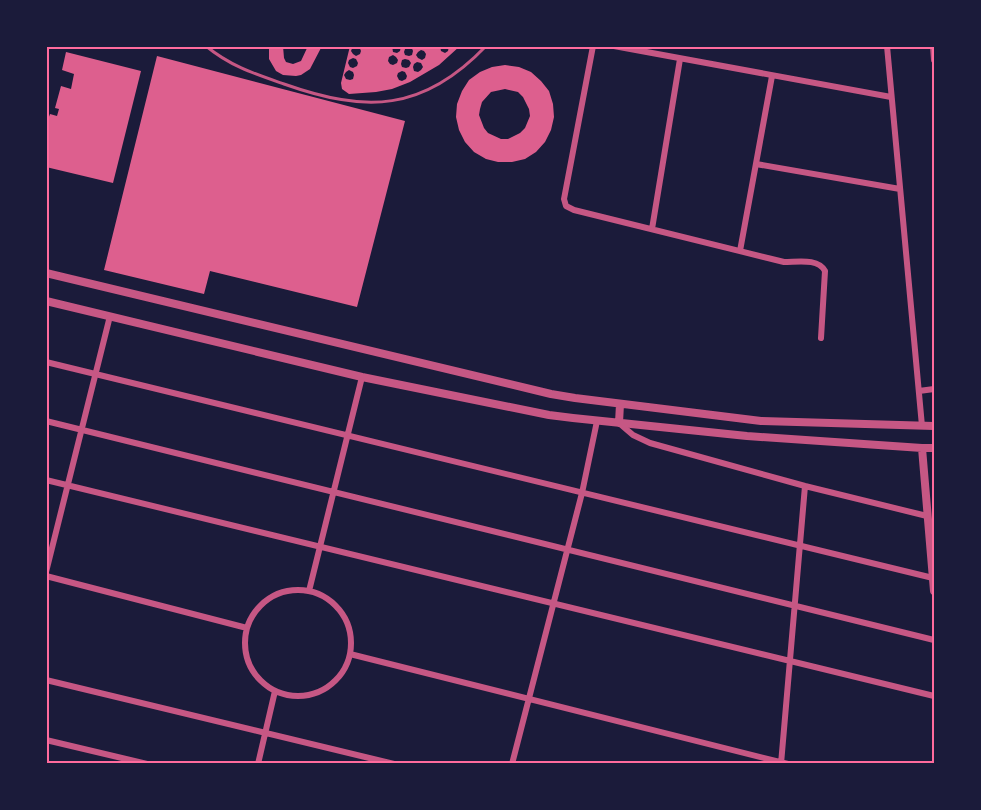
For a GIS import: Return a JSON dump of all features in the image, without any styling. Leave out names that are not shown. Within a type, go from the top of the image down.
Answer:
[{"type":"street","points":[[593,46],[564,199],[566,206],[574,210],[784,262],[816,263],[822,266],[825,271],[821,338]]},
{"type":"street","points":[[614,46],[891,97]]},
{"type":"street","points":[[887,46],[922,426]]},
{"type":"street","points":[[933,46],[934,60]]},
{"type":"street","points":[[652,229],[681,59]]},
{"type":"street","points":[[740,251],[772,76]]},
{"type":"street","points":[[756,164],[900,189]]},
{"type":"street","points":[[46,273],[550,394],[760,421],[934,426]]},
{"type":"street","points":[[46,300],[362,376],[549,414],[747,436],[934,448]]},
{"type":"street","points":[[46,572],[110,316]]},
{"type":"street","points":[[46,362],[933,578]]},
{"type":"street","points":[[309,591],[362,376]]},
{"type":"street","points":[[919,391],[934,389]]},
{"type":"street","points":[[619,423],[620,404]]},
{"type":"street","points":[[46,421],[934,640]]},
{"type":"street","points":[[512,764],[582,493],[597,421]]},
{"type":"street","points":[[619,423],[633,435],[650,443],[805,486],[927,516]]},
{"type":"street","points":[[922,448],[934,591]]},
{"type":"street","points":[[46,480],[934,696]]},
{"type":"street","points":[[350,654],[783,763],[805,486]]},
{"type":"street","points":[[46,576],[247,628]]},
{"type":"street","points":[[293,590],[309,591],[324,596],[338,607],[347,621],[351,637],[350,654],[345,668],[335,681],[322,690],[307,695],[291,695],[275,691],[253,671],[247,658],[245,643],[247,628],[253,614],[264,602],[278,594],[293,590]]},
{"type":"street","points":[[46,680],[394,764]]},
{"type":"street","points":[[258,764],[275,691]]},
{"type":"street","points":[[46,740],[147,764]]},
{"type":"lane","points":[[206,46],[220,58],[251,73],[309,93],[352,102],[383,102],[413,97],[455,76],[486,46]]},
{"type":"building","points":[[269,46],[283,46],[286,62],[293,64],[301,61],[308,46],[322,46],[310,69],[296,76],[283,75],[276,71],[269,59]]},
{"type":"building","points":[[350,46],[353,46],[351,51],[356,56],[361,51],[359,46],[392,46],[393,52],[397,53],[401,46],[406,46],[404,52],[409,56],[413,51],[411,46],[424,48],[440,46],[441,51],[445,53],[449,46],[460,46],[439,65],[410,82],[392,89],[349,94],[342,89],[341,83]],"holes":[[[424,51],[425,58],[422,60],[418,58],[416,55]],[[393,55],[398,60],[393,65],[388,61]],[[353,58],[358,63],[353,68],[348,63]],[[405,59],[411,63],[406,68],[401,64]],[[417,62],[423,67],[418,72],[414,71],[413,67]],[[349,70],[354,75],[350,80],[344,75]],[[402,71],[407,76],[402,81],[397,76]]]},
{"type":"building","points":[[66,52],[141,71],[113,183],[46,167],[49,154],[46,153],[46,137],[49,129],[46,125],[50,114],[57,116],[59,109],[55,108],[61,86],[71,89],[74,74],[62,70]]},
{"type":"building","points":[[157,56],[405,121],[357,307],[210,271],[204,294],[104,270]]},
{"type":"building","points":[[505,65],[531,72],[549,91],[554,117],[551,130],[545,142],[525,159],[498,162],[486,159],[474,152],[465,142],[459,130],[456,117],[457,104],[462,91],[469,80],[492,67]],"holes":[[[505,89],[518,92],[529,109],[530,116],[525,128],[508,139],[501,139],[488,133],[479,115],[482,102],[491,92]]]}]
